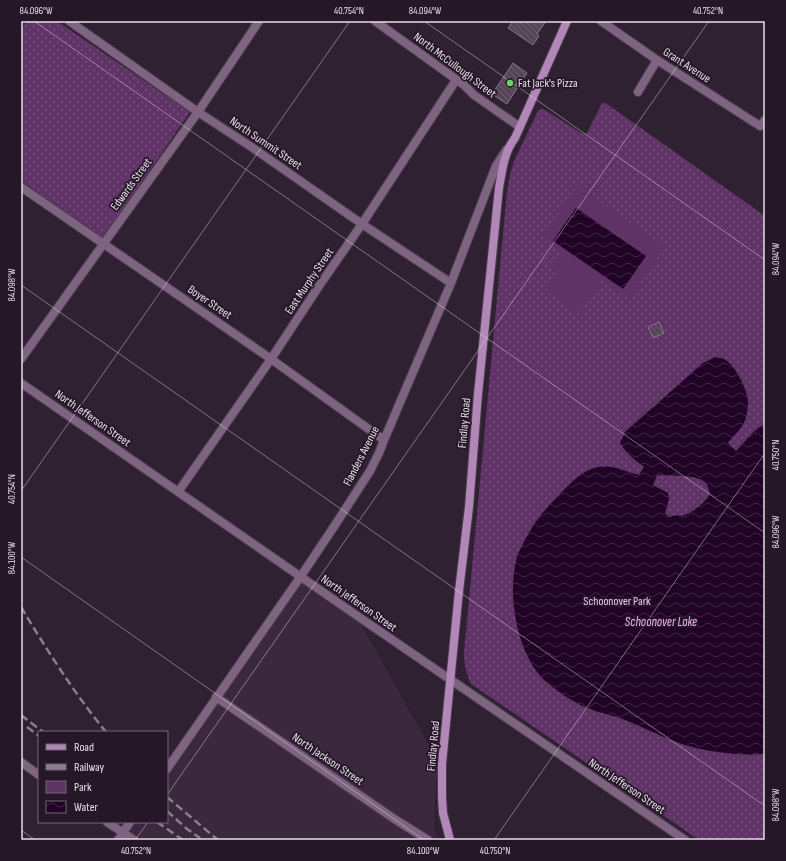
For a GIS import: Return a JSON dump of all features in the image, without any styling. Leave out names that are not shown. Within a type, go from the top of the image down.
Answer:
[{"type":"main road","name":"Findlay Road","points":[[450,840],[443,813],[442,764],[469,507],[478,399],[501,173],[510,145],[515,138],[567,21]]},
{"type":"street","name":"North Summit Street","points":[[69,21],[198,112],[451,283]]},
{"type":"street","name":"Edwards Street","points":[[21,359],[198,112],[258,21]]},
{"type":"street","name":"North McCullough Street","points":[[375,21],[464,85],[474,95],[520,127]]},
{"type":"street","name":"Grant Avenue","points":[[601,21],[657,60],[763,123]]},
{"type":"street","points":[[638,92],[657,60]]},
{"type":"street","name":"East Murphy Street","points":[[178,492],[271,359],[362,224],[456,80]]},
{"type":"street","name":"Flanders Avenue","points":[[168,768],[301,576],[370,471],[451,283],[496,166],[510,145]]},
{"type":"street","name":"Boyer Street","points":[[21,186],[271,359],[384,440]]},
{"type":"street","name":"North Jefferson Street","points":[[21,383],[301,576],[356,616],[685,840]]},
{"type":"street","name":"North Jackson Street","points":[[216,697],[396,820],[428,840]]},
{"type":"street","points":[[21,762],[38,774]]},
{"type":"street","points":[[108,823],[120,836],[134,840]]},
{"type":"street","points":[[120,836],[129,823]]},
{"type":"shaded area","points":[[301,576],[356,615],[439,764],[436,782],[434,827],[437,840],[118,840],[129,823],[168,823],[168,768]]},
{"type":"green space","points":[[27,21],[57,21],[190,112],[103,238],[21,181],[21,29]]},
{"type":"green space","name":"Schoonover Park","points":[[602,103],[607,104],[765,216],[765,840],[699,840],[471,684],[464,661],[507,191],[510,175],[514,161],[539,110],[544,109],[583,134],[587,133]]},
{"type":"green space","points":[[577,186],[665,247],[629,299],[602,280],[579,314],[546,291],[559,272],[553,267],[564,252],[542,237]]},
{"type":"water","points":[[576,208],[646,256],[623,289],[553,241]]},
{"type":"water","name":"Schoonover Lake","points":[[715,357],[724,359],[732,366],[746,391],[748,402],[745,422],[728,443],[736,451],[754,432],[765,424],[765,754],[733,754],[689,746],[668,739],[622,719],[578,704],[550,685],[541,677],[532,665],[525,651],[516,620],[513,587],[517,557],[529,532],[543,512],[572,482],[582,474],[592,469],[603,466],[639,475],[644,467],[622,447],[620,443],[625,432],[703,363]],"holes":[[[657,475],[682,476],[701,479],[706,483],[710,494],[702,504],[688,514],[682,516],[668,516],[665,513],[669,499],[668,493],[653,485]]]},
{"type":"building","points":[[513,21],[546,21],[537,34],[539,36],[533,45],[508,28]]},
{"type":"building","name":"Fat Jack's Pizza","points":[[513,63],[527,73],[507,104],[492,94]]},
{"type":"building","points":[[659,322],[664,333],[653,338],[648,327]]},
{"type":"railway","points":[[21,607],[61,671],[105,731]]},
{"type":"railway","points":[[21,715],[42,731]]},
{"type":"railway","points":[[27,727],[38,735]]},
{"type":"railway","points":[[168,798],[218,840]]},
{"type":"railway","points":[[168,812],[187,829],[200,838]]},
{"type":"railway","points":[[158,823],[183,840]]},
{"type":"place","name":"Fat Jack's Pizza","points":[[510,83]]}]
